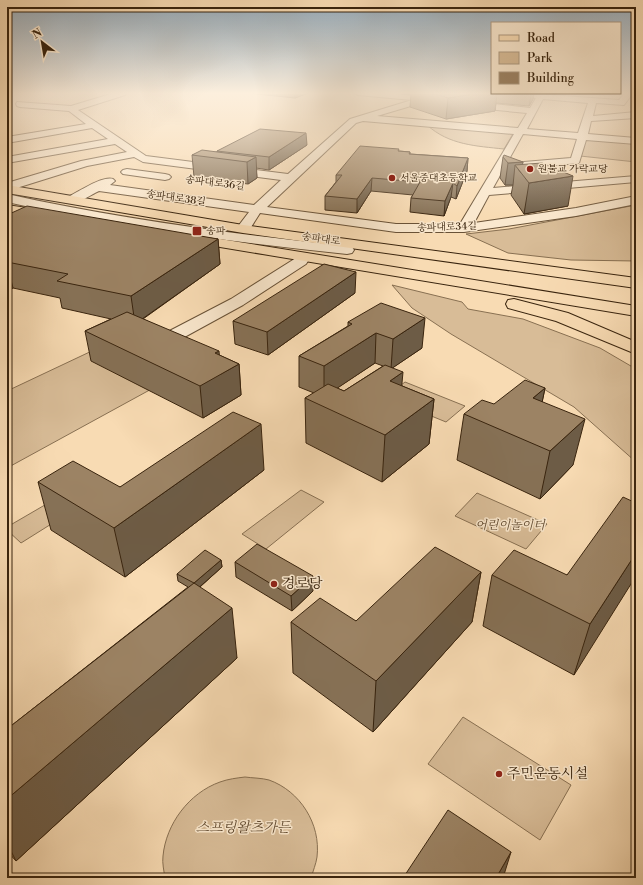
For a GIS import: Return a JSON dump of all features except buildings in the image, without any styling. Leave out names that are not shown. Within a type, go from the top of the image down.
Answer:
[{"type":"main road","name":"송파대로","points":[[7,188],[243,228],[636,283]]},
{"type":"main road","points":[[7,209],[636,311]]},
{"type":"main road","points":[[243,228],[347,250],[636,298]]},
{"type":"main road","points":[[271,251],[301,261],[636,321]]},
{"type":"main road","points":[[577,274],[636,270]]},
{"type":"main road","points":[[470,292],[562,317],[636,349]]},
{"type":"street","points":[[10,134],[18,138]]},
{"type":"street","points":[[7,140],[40,134]]},
{"type":"street","name":"송파대로36길","points":[[107,134],[143,159],[290,178]]},
{"type":"street","points":[[243,228],[257,209],[276,190],[338,134]]},
{"type":"street","points":[[464,228],[518,134]]},
{"type":"street","points":[[561,134],[636,141]]},
{"type":"street","points":[[499,167],[575,160],[582,136]]},
{"type":"street","points":[[7,160],[116,141]]},
{"type":"street","name":"송파대로","points":[[7,188],[85,163],[135,154]]},
{"type":"street","name":"송파대로36길","points":[[154,176],[196,157]]},
{"type":"street","points":[[74,199],[151,160]]},
{"type":"street","name":"송파대로36길","points":[[251,174],[262,165]]},
{"type":"street","name":"송파대로36길","points":[[127,172],[177,178]]},
{"type":"street","points":[[485,192],[636,178]]},
{"type":"street","name":"송파대로38길","points":[[96,187],[257,209]]},
{"type":"street","name":"송파대로36길","points":[[261,189],[276,190]]},
{"type":"street","points":[[7,199],[100,223]]},
{"type":"street","points":[[7,199],[77,213],[190,232],[347,250]]},
{"type":"street","name":"송파대로34길","points":[[257,209],[396,228],[464,228],[532,220],[636,200]]},
{"type":"street","points":[[19,225],[41,214]]},
{"type":"street","points":[[162,342],[237,302],[301,261]]},
{"type":"green space","points":[[439,134],[513,134],[504,149],[463,143]]},
{"type":"green space","points":[[585,137],[636,142],[636,162],[580,156]]},
{"type":"green space","points":[[636,205],[636,261],[571,260],[508,253],[466,234],[509,229]]},
{"type":"green space","points":[[392,285],[462,302],[468,309],[523,319],[600,348],[636,369],[636,462],[574,407],[451,334],[412,308]]},
{"type":"green space","points":[[132,332],[199,363],[7,468],[7,391]]},
{"type":"green space","points":[[405,382],[465,406],[446,422],[385,397]]},
{"type":"green space","points":[[301,490],[324,502],[266,549],[242,534]]},
{"type":"green space","name":"어린이놀이터","points":[[477,493],[547,524],[526,549],[455,516]]},
{"type":"green space","points":[[62,495],[80,506],[21,543],[7,530],[7,527]]},
{"type":"green space","name":"주민운동시설","points":[[463,717],[571,785],[540,840],[428,764]]},
{"type":"green space","name":"스프링왈츠가든","points":[[245,777],[266,779],[280,785],[299,800],[306,810],[316,833],[317,845],[317,860],[311,878],[165,878],[163,856],[165,844],[174,821],[181,811],[198,794],[209,787],[226,780]]},
{"type":"place","name":"원불교 가락교당","points":[[530,169]]},
{"type":"place","name":"서울중대초등학교","points":[[392,178]]},
{"type":"place","name":"송파","points":[[197,231]]},
{"type":"place","name":"경로당","points":[[274,584]]},
{"type":"place","name":"주민운동시설","points":[[499,774]]}]
